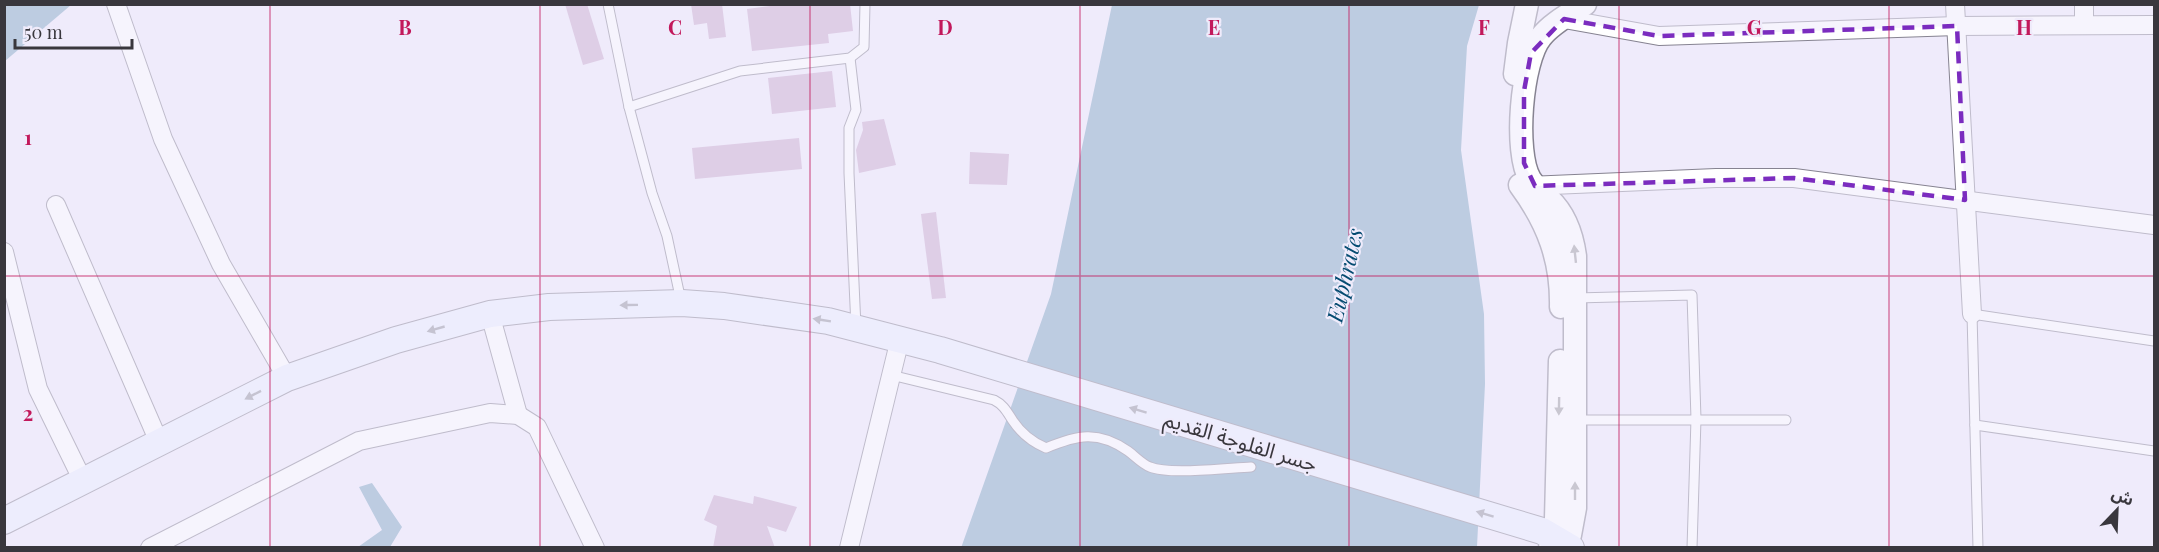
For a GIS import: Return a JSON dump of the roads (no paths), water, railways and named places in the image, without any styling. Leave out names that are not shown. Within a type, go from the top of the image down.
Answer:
[{"type":"main road","name":"جسر الفلوجة القديم","points":[[4,521],[287,378],[386,344],[490,314],[549,307],[682,303],[724,306],[828,321],[900,339],[1557,543]]},
{"type":"street","points":[[116,4],[163,139],[220,264],[287,378]]},
{"type":"street","points":[[1557,543],[1561,284],[1554,249],[1528,186],[1530,179],[1524,163],[1522,137],[1524,91],[1531,53],[1541,36],[1585,4]]},
{"type":"street","points":[[1955,4],[1972,314]]},
{"type":"street","points":[[2084,4],[2084,25]]},
{"type":"street","points":[[1526,7],[1538,19],[1659,36],[1957,26],[2154,25]]},
{"type":"street","points":[[1526,7],[1516,66],[1509,150],[1512,170],[1528,186],[1558,208],[1571,235],[1575,256],[1575,508],[1573,522],[1557,543]]},
{"type":"street","points":[[1528,186],[1716,178],[1794,178],[2154,225]]},
{"type":"street","points":[[56,205],[159,441]]},
{"type":"street","points":[[4,252],[38,389],[83,481]]},
{"type":"street","points":[[490,314],[518,415]]},
{"type":"street","points":[[849,548],[900,339]]},
{"type":"street","points":[[150,548],[359,441],[490,413],[518,415],[537,427],[595,548]]},
{"type":"lane","points":[[608,4],[629,107],[652,193],[667,236],[682,303]]},
{"type":"lane","points":[[629,107],[740,71],[850,58],[864,47],[865,4]]},
{"type":"lane","points":[[850,58],[856,110],[849,128],[856,328]]},
{"type":"lane","points":[[1576,298],[1692,295],[1696,419],[1692,548]]},
{"type":"lane","points":[[1978,548],[1972,314],[2154,341]]},
{"type":"lane","points":[[891,375],[1003,404],[1015,423],[1033,443],[1046,448],[1072,437],[1099,436],[1115,442],[1150,468],[1178,471],[1251,467]]},
{"type":"lane","points":[[1575,420],[1786,420]]},
{"type":"lane","points":[[1975,425],[2154,451]]},
{"type":"water","points":[[5,4],[71,4],[71,5],[5,61]]},
{"type":"water","name":"Euphrates","points":[[1112,5],[1479,5],[1467,46],[1461,150],[1484,314],[1485,384],[1477,547],[961,548],[1051,294]]},
{"type":"water","points":[[372,483],[402,527],[390,547],[358,547],[382,530],[359,487]]}]
